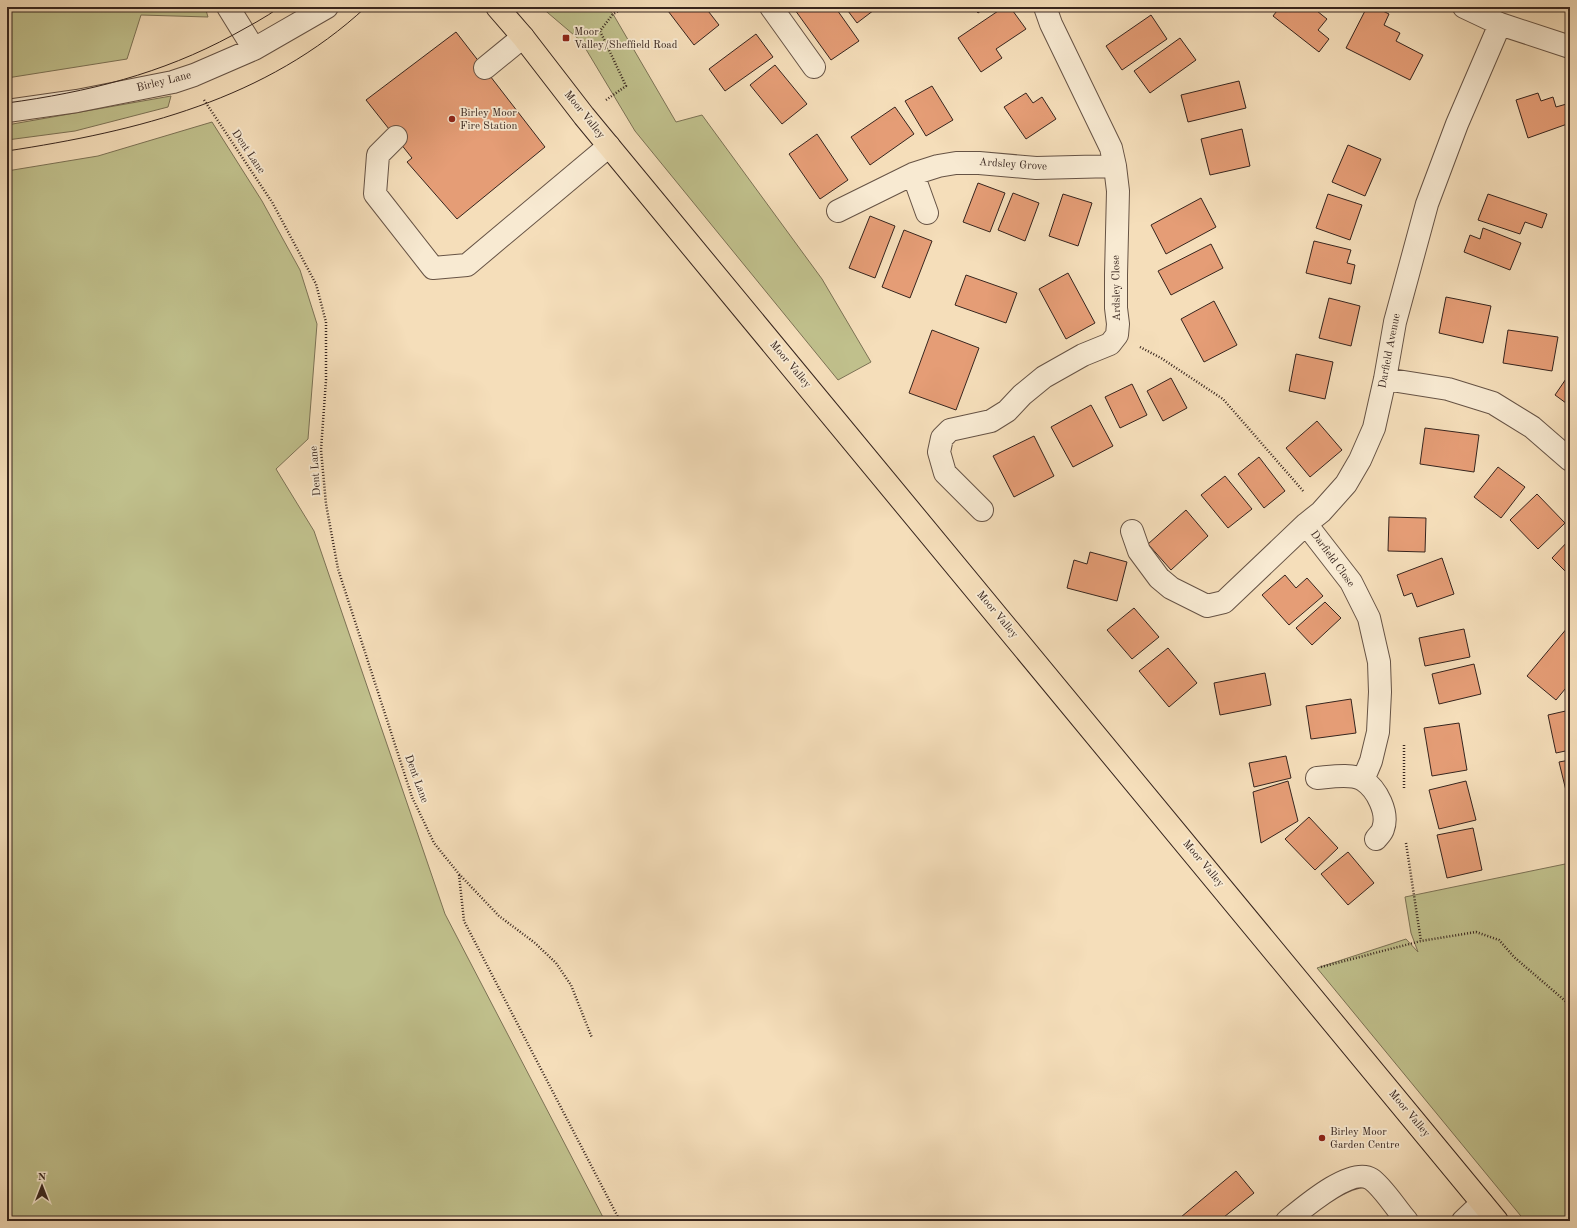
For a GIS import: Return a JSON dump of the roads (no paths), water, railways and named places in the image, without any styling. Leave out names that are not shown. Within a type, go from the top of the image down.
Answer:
[{"type":"main road","name":"Moor Valley","points":[[497,7],[523,37],[584,116],[1497,1221]]},
{"type":"street","points":[[228,7],[254,49]]},
{"type":"street","points":[[771,7],[814,67]]},
{"type":"street","name":"Ardsley Close","points":[[982,510],[945,473],[939,452],[942,438],[950,430],[991,421],[1007,411],[1022,395],[1044,377],[1083,355],[1110,344],[1117,335],[1116,274],[1118,191],[1115,166],[1111,148],[1051,24],[1045,7]]},
{"type":"street","points":[[1464,7],[1500,24],[1570,46]]},
{"type":"street","name":"Birley Lane","points":[[7,111],[77,101],[174,82],[254,49],[318,10]]},
{"type":"street","name":"Darfield Avenue","points":[[1132,532],[1139,551],[1159,578],[1171,588],[1207,606],[1224,602],[1314,518],[1346,484],[1360,460],[1374,428],[1385,379],[1394,322],[1427,204],[1457,124],[1500,24]]},
{"type":"street","points":[[485,68],[523,37]]},
{"type":"street","points":[[396,137],[378,155],[375,194],[433,268],[467,265],[609,146]]},
{"type":"street","name":"Ardsley Grove","points":[[838,211],[914,174],[938,166],[956,163],[979,163],[1036,168],[1115,166]]},
{"type":"street","points":[[914,174],[927,213]]},
{"type":"street","points":[[1385,379],[1448,389],[1493,404],[1532,426],[1570,460]]},
{"type":"street","name":"Darfield Close","points":[[1314,518],[1369,618],[1379,662],[1380,692],[1378,732],[1371,761],[1363,780]]},
{"type":"street","points":[[1317,778],[1341,775],[1363,780],[1377,795],[1384,811],[1383,829],[1376,840]]},
{"type":"street","points":[[1287,1221],[1314,1200],[1346,1180],[1358,1176],[1370,1178],[1407,1221]]},
{"type":"street","points":[[1463,1221],[1482,1203]]},
{"type":"tram line","points":[[7,103],[37,99],[95,87],[151,71],[206,49],[269,15],[280,7]]},
{"type":"tram line","points":[[7,151],[56,143],[152,121],[198,106],[243,88],[286,66],[327,39],[366,7]]},
{"type":"place","name":"Moor Valley/Sheffield Road","points":[[566,38]]},
{"type":"place","name":"Birley Moor Fire Station","points":[[452,119]]},
{"type":"place","name":"Birley Moor Garden Centre","points":[[1322,1138]]}]
